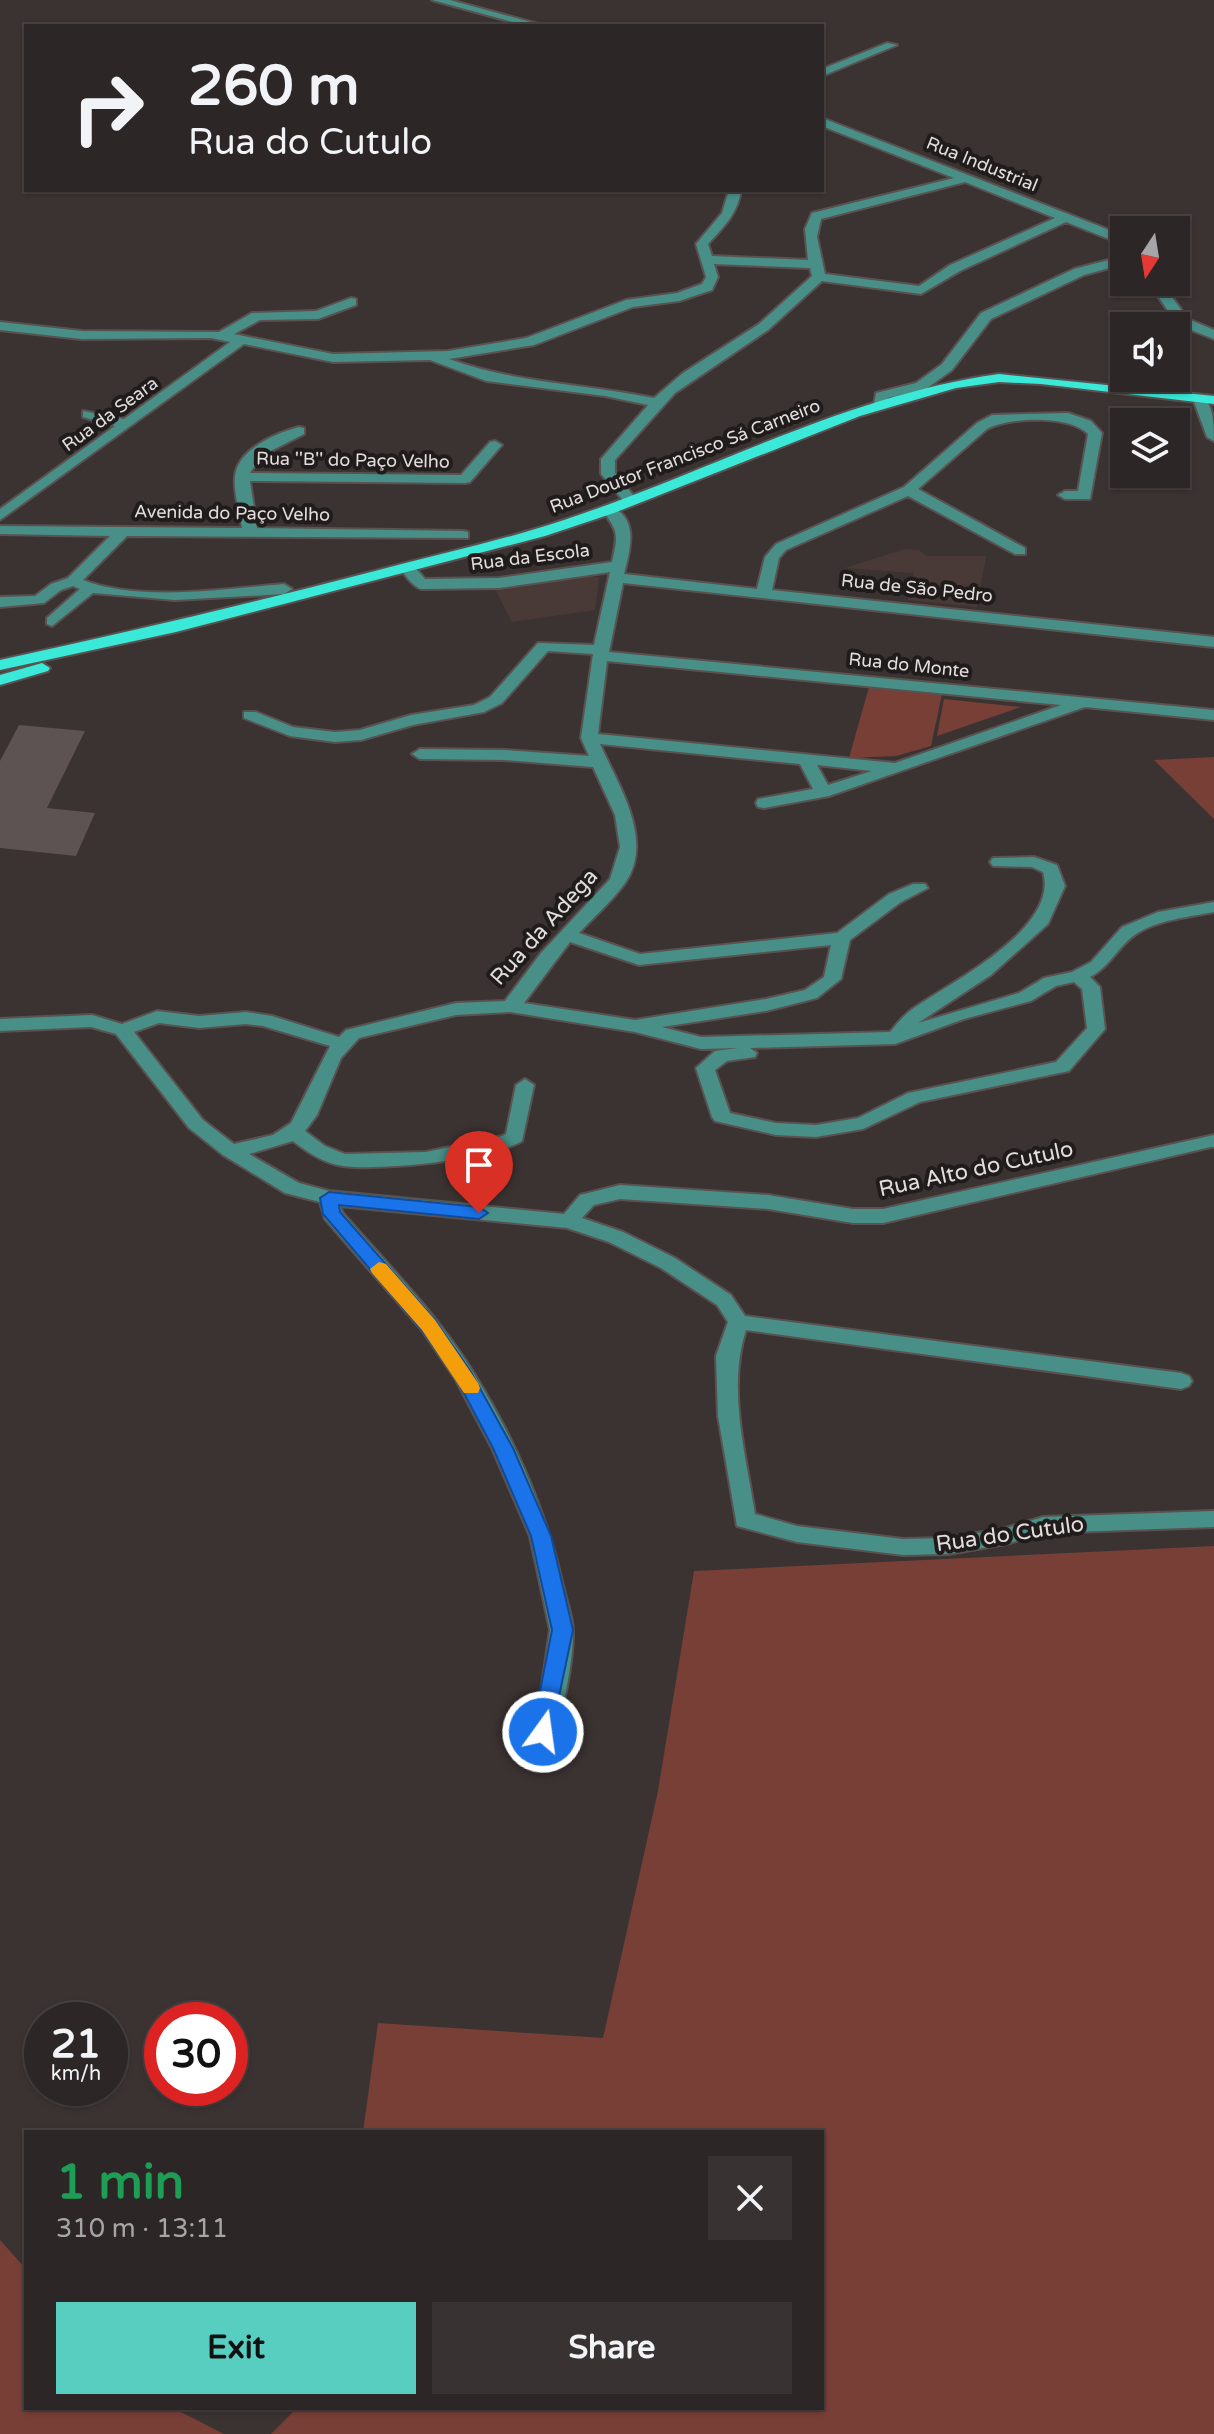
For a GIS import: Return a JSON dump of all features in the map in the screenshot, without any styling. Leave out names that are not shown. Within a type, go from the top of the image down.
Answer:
[{"type":"main road","name":"Rua Doutor Francisco Sá Carneiro","points":[[0,680],[176,627],[540,533],[609,510],[881,405],[955,384],[999,378],[1207,400]]},
{"type":"main road","name":"Rua Doutor Francisco Sá Carneiro","points":[[0,665],[176,627]]},
{"type":"street","points":[[437,0],[532,24]]},
{"type":"street","points":[[824,72],[891,45]]},
{"type":"street","name":"Rua Industrial","points":[[824,123],[1110,235]]},
{"type":"street","points":[[818,270],[810,227],[816,216],[968,178]]},
{"type":"street","points":[[0,326],[82,335],[221,336],[333,358],[448,355],[517,345],[631,303],[707,287],[712,277],[702,244],[723,220],[735,201],[735,192]]},
{"type":"street","points":[[709,260],[818,270],[921,290],[955,268],[1066,217]]},
{"type":"street","points":[[881,405],[881,396],[921,386],[947,367],[986,316],[1079,272],[1110,262]]},
{"type":"street","points":[[631,501],[608,474],[608,459],[626,443],[667,392],[702,365],[744,341],[776,317],[818,270]]},
{"type":"street","points":[[1164,296],[1183,322],[1214,335]]},
{"type":"street","points":[[221,336],[257,316],[318,315],[351,302]]},
{"type":"street","name":"Rua da Seara","points":[[0,516],[240,341]]},
{"type":"street","points":[[425,355],[486,377],[605,392],[659,403]]},
{"type":"street","points":[[1207,400],[1214,437]]},
{"type":"street","points":[[88,414],[125,424]]},
{"type":"street","points":[[764,593],[772,557],[781,547],[909,490],[982,426],[997,418],[1014,415],[1068,417],[1086,424],[1095,433],[1085,496],[1065,495]]},
{"type":"street","points":[[250,533],[242,477],[244,467],[256,452],[299,431]]},
{"type":"street","name":"Rua ''B'' do Paço Velho","points":[[242,477],[465,479],[495,445]]},
{"type":"street","points":[[909,490],[1020,551]]},
{"type":"street","name":"Rua da Adega","points":[[340,1043],[353,1034],[408,1018],[456,1009],[510,1006],[566,935],[618,880],[629,847],[623,815],[589,738],[601,653],[625,536],[622,524],[609,510]]},
{"type":"street","name":"Avenida do Paço Velho","points":[[0,530],[463,535]]},
{"type":"street","points":[[0,602],[39,600],[56,587],[73,581],[122,532]]},
{"type":"street","name":"Rua da Escola","points":[[407,567],[421,584],[476,585],[616,572]]},
{"type":"street","name":"Rua de São Pedro","points":[[616,572],[764,593],[1214,642]]},
{"type":"street","points":[[73,581],[88,590],[190,594],[284,589]]},
{"type":"street","points":[[52,621],[88,590]]},
{"type":"street","name":"Rua do Monte","points":[[250,715],[290,731],[335,737],[361,735],[411,720],[478,709],[496,700],[544,646],[1214,715]]},
{"type":"street","points":[[764,803],[823,792],[1048,717],[1083,702]]},
{"type":"street","points":[[589,738],[896,768]]},
{"type":"street","points":[[420,754],[505,755],[597,762]]},
{"type":"street","points":[[806,760],[823,792]]},
{"type":"street","points":[[895,1038],[914,1016],[985,971],[1042,920],[1056,886],[1051,869],[1034,862],[999,862]]},
{"type":"street","points":[[566,935],[639,960],[842,938],[895,898],[919,888]]},
{"type":"street","points":[[510,1006],[635,1026],[701,1043],[895,1038],[957,1015],[1025,997],[1050,982],[1078,976],[1097,966],[1128,931],[1164,916],[1214,907]]},
{"type":"street","points":[[635,1026],[766,1005],[811,994],[832,979],[842,938]]},
{"type":"street","points":[[766,1041],[751,1052],[722,1055],[705,1068],[722,1117],[776,1129],[816,1131],[863,1123],[915,1097],[1062,1067],[1096,1029],[1091,987],[1078,976]]},
{"type":"street","points":[[123,1030],[157,1017],[199,1022],[246,1018],[265,1020],[340,1043],[331,1055],[304,1124],[283,1139],[230,1151]]},
{"type":"street","points":[[0,1025],[92,1021],[123,1030],[196,1124],[230,1151],[292,1188],[329,1198],[569,1221],[616,1237],[668,1263],[724,1300],[738,1322],[1181,1381]]},
{"type":"street","points":[[293,1132],[318,1150],[343,1160],[426,1158],[515,1137],[525,1085]]},
{"type":"street","name":"Rua Alto do Cutulo","points":[[569,1221],[587,1200],[620,1192],[768,1202],[853,1216],[883,1216],[1211,1141]]},
{"type":"street","points":[[329,1198],[332,1214],[429,1325],[465,1376],[503,1448],[541,1536],[562,1630],[543,1732]]},
{"type":"street","name":"Rua do Cutulo","points":[[738,1322],[727,1356],[727,1371],[729,1416],[745,1520],[797,1534],[903,1547],[948,1546],[1006,1536],[1043,1525],[1214,1519]]},
{"type":"shaded area","points":[[905,549],[919,550],[926,556],[986,556],[977,607],[908,600],[914,573],[845,568]]},
{"type":"shaded area","points":[[599,577],[595,610],[512,622],[494,588]]},
{"type":"shaded area","points":[[869,687],[942,694],[931,746],[896,756],[849,758]]},
{"type":"shaded area","points":[[944,699],[1021,707],[937,736]]},
{"type":"shaded area","points":[[1214,757],[1214,819],[1154,760]]},
{"type":"shaded area","points":[[1214,1546],[1214,2434],[271,2434],[295,2410],[824,2410],[824,2130],[363,2130],[378,2023],[603,2038],[658,1791],[694,1571]]},
{"type":"shaded area","points":[[0,2240],[24,2267],[24,2410],[177,2410],[224,2434],[0,2434]]},
{"type":"building","points":[[19,725],[85,731],[47,808],[95,813],[76,856],[0,848],[0,761]]},
{"type":"slow traffic","points":[[379,1269],[429,1325],[471,1388]]},
{"type":"route","points":[[479,1213],[329,1198],[332,1214],[429,1325],[465,1376],[503,1448],[541,1536],[562,1630],[553,1692],[543,1732]]}]
